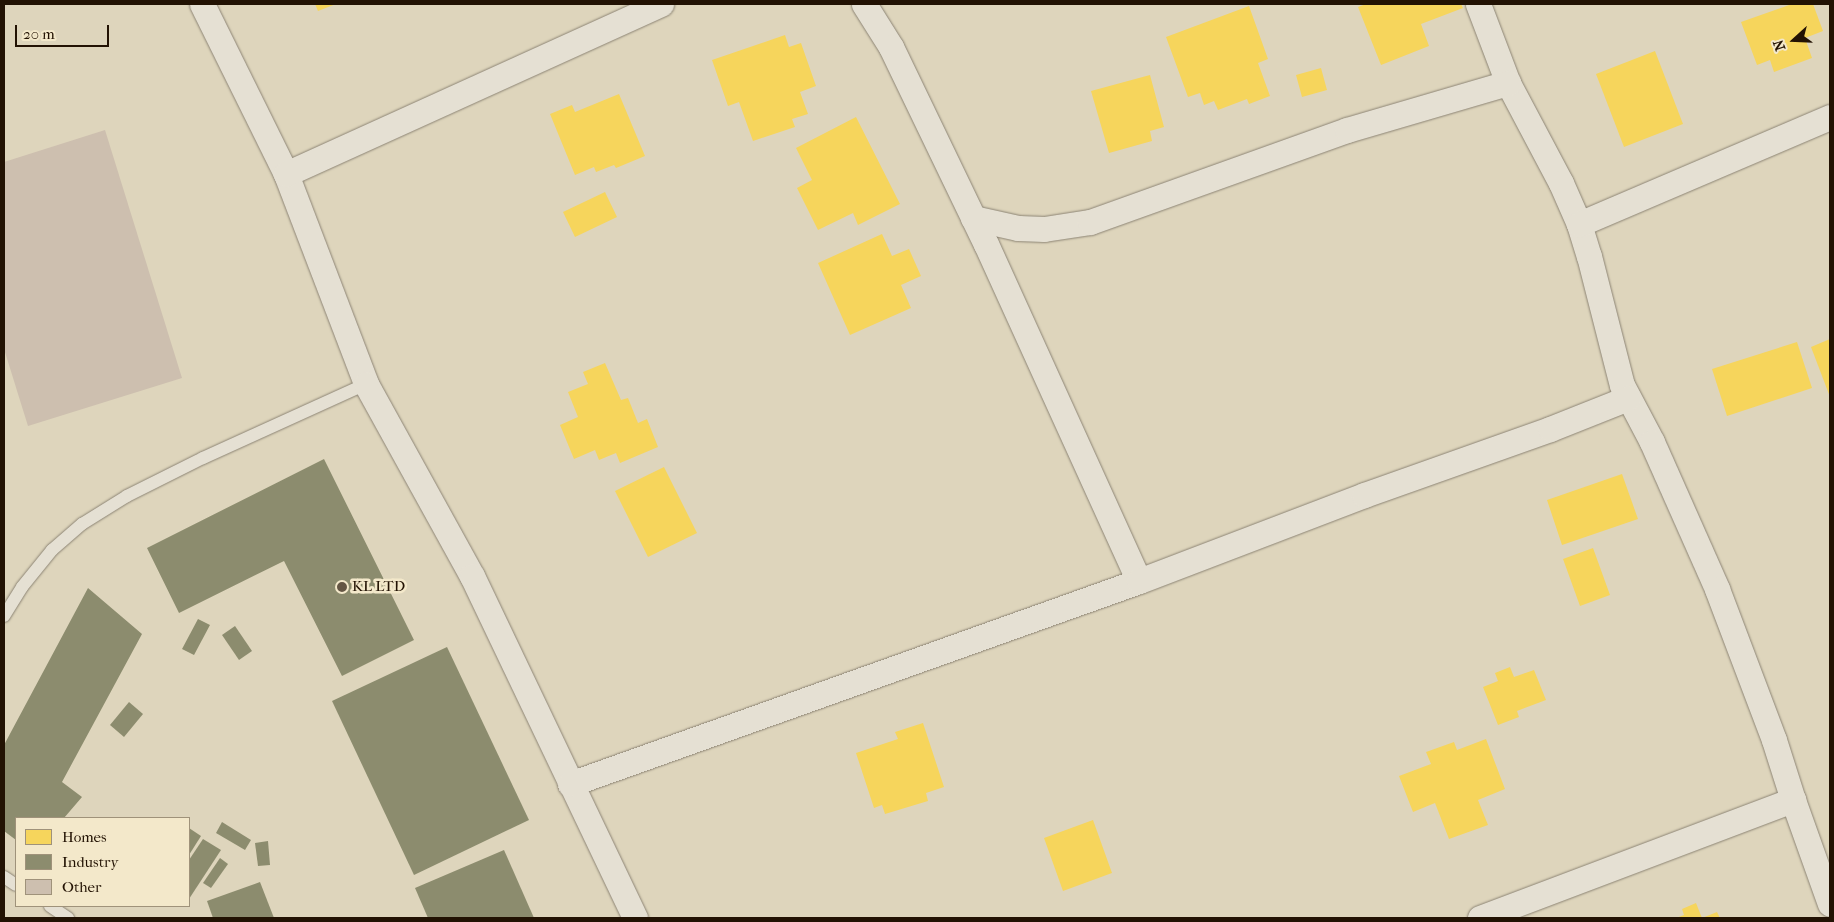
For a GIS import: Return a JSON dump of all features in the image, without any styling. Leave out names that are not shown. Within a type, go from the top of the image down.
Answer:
[{"type":"street","points":[[202,4],[286,174],[366,384],[472,576],[635,918]]},
{"type":"street","points":[[286,174],[661,4]]},
{"type":"street","points":[[864,4],[891,47],[973,218],[1139,581]]},
{"type":"street","points":[[1478,4],[1508,83],[1561,183],[1579,224],[1590,256],[1616,368],[1628,398],[1652,442],[1717,589],[1774,740],[1792,800],[1830,904]]},
{"type":"street","points":[[973,218],[1018,228],[1044,229],[1090,222],[1348,130],[1508,83]]},
{"type":"street","points":[[1579,224],[1830,117]]},
{"type":"street","points":[[570,784],[1139,581],[1364,495],[1550,429],[1628,398]]},
{"type":"street","points":[[1480,918],[1792,800]]},
{"type":"lane","points":[[4,616],[22,587],[52,550],[82,524],[127,496],[203,458],[366,384]]},
{"type":"lane","points":[[4,877],[15,884]]},
{"type":"lane","points":[[52,907],[68,918]]},
{"type":"building: Homes","points":[[315,4],[336,4],[318,11]]},
{"type":"building: Homes","points":[[1366,4],[1461,4],[1463,8],[1421,24],[1429,46],[1381,65],[1358,7]]},
{"type":"building: Homes","points":[[1792,4],[1813,4],[1823,31],[1805,38],[1812,58],[1774,72],[1770,60],[1757,65],[1741,22]]},
{"type":"building: Homes","points":[[1249,6],[1268,59],[1258,63],[1270,96],[1249,104],[1247,99],[1218,110],[1214,101],[1204,105],[1200,93],[1188,97],[1166,37]]},
{"type":"building: Homes","points":[[785,35],[789,47],[801,43],[816,86],[800,92],[808,114],[792,119],[795,127],[753,141],[739,102],[728,106],[712,60]]},
{"type":"building: Homes","points":[[1655,51],[1683,124],[1624,147],[1596,74]]},
{"type":"building: Homes","points":[[1321,68],[1327,90],[1302,97],[1296,75]]},
{"type":"building: Homes","points":[[1150,75],[1164,127],[1150,131],[1152,141],[1109,153],[1091,91]]},
{"type":"building: Homes","points":[[619,94],[645,156],[616,168],[614,165],[596,172],[594,167],[575,175],[550,114],[572,105],[575,112]]},
{"type":"building: Homes","points":[[856,117],[900,204],[858,225],[853,213],[818,230],[797,188],[812,180],[796,148]]},
{"type":"building: Homes","points":[[605,192],[617,217],[575,237],[563,212]]},
{"type":"building: Homes","points":[[882,234],[892,256],[909,249],[921,276],[901,285],[911,308],[850,335],[818,263]]},
{"type":"building: Homes","points":[[1830,339],[1830,397],[1811,347]]},
{"type":"building: Homes","points":[[1797,342],[1812,388],[1727,416],[1712,369]]},
{"type":"building: Homes","points":[[605,363],[621,400],[628,398],[638,423],[647,419],[658,447],[620,463],[616,453],[599,460],[595,450],[574,459],[560,425],[578,417],[568,392],[588,384],[583,372]]},
{"type":"building: Homes","points":[[664,467],[697,533],[648,557],[615,491]]},
{"type":"building: Homes","points":[[1622,474],[1638,519],[1562,545],[1547,500]]},
{"type":"building: Homes","points":[[1593,548],[1610,595],[1580,606],[1563,559]]},
{"type":"building: Homes","points":[[1510,667],[1514,677],[1534,670],[1546,700],[1517,711],[1519,717],[1498,725],[1483,687],[1498,681],[1495,673]]},
{"type":"building: Homes","points":[[923,723],[944,787],[926,793],[928,801],[885,814],[882,805],[874,808],[856,753],[898,739],[895,732]]},
{"type":"building: Homes","points":[[1486,739],[1505,789],[1478,800],[1488,825],[1449,839],[1435,803],[1413,812],[1399,776],[1431,764],[1426,752],[1454,742],[1457,750]]},
{"type":"building: Homes","points":[[1093,820],[1112,873],[1063,891],[1044,838]]},
{"type":"building: Homes","points":[[1696,903],[1702,918],[1676,918],[1684,915],[1682,909]]},
{"type":"building: Homes","points":[[1717,912],[1720,918],[1702,918]]},
{"type":"building: Industry","name":"KL LTD","points":[[324,459],[414,640],[342,676],[284,561],[179,613],[147,548]]},
{"type":"building: Industry","points":[[88,588],[142,634],[62,782],[82,797],[65,817],[15,817],[15,839],[4,831],[4,745]]},
{"type":"building: Industry","points":[[198,619],[210,625],[194,655],[182,649]]},
{"type":"building: Industry","points":[[235,626],[252,651],[239,660],[222,635]]},
{"type":"building: Industry","points":[[447,647],[529,820],[414,875],[332,701]]},
{"type":"building: Industry","points":[[129,702],[143,714],[124,737],[110,725]]},
{"type":"building: Industry","points":[[222,822],[251,840],[245,850],[216,833]]},
{"type":"building: Industry","points":[[190,829],[201,836],[190,853]]},
{"type":"building: Industry","points":[[203,839],[221,850],[190,897],[190,858]]},
{"type":"building: Industry","points":[[268,841],[270,865],[258,866],[255,843]]},
{"type":"building: Industry","points":[[504,850],[534,918],[428,918],[415,888]]},
{"type":"building: Industry","points":[[220,858],[228,864],[211,888],[203,883]]},
{"type":"building: Industry","points":[[260,882],[274,918],[213,918],[207,901]]},
{"type":"building: Other","points":[[105,130],[182,378],[28,426],[4,349],[4,162]]},
{"type":"place","name":"KL LTD","points":[[342,587]]}]
